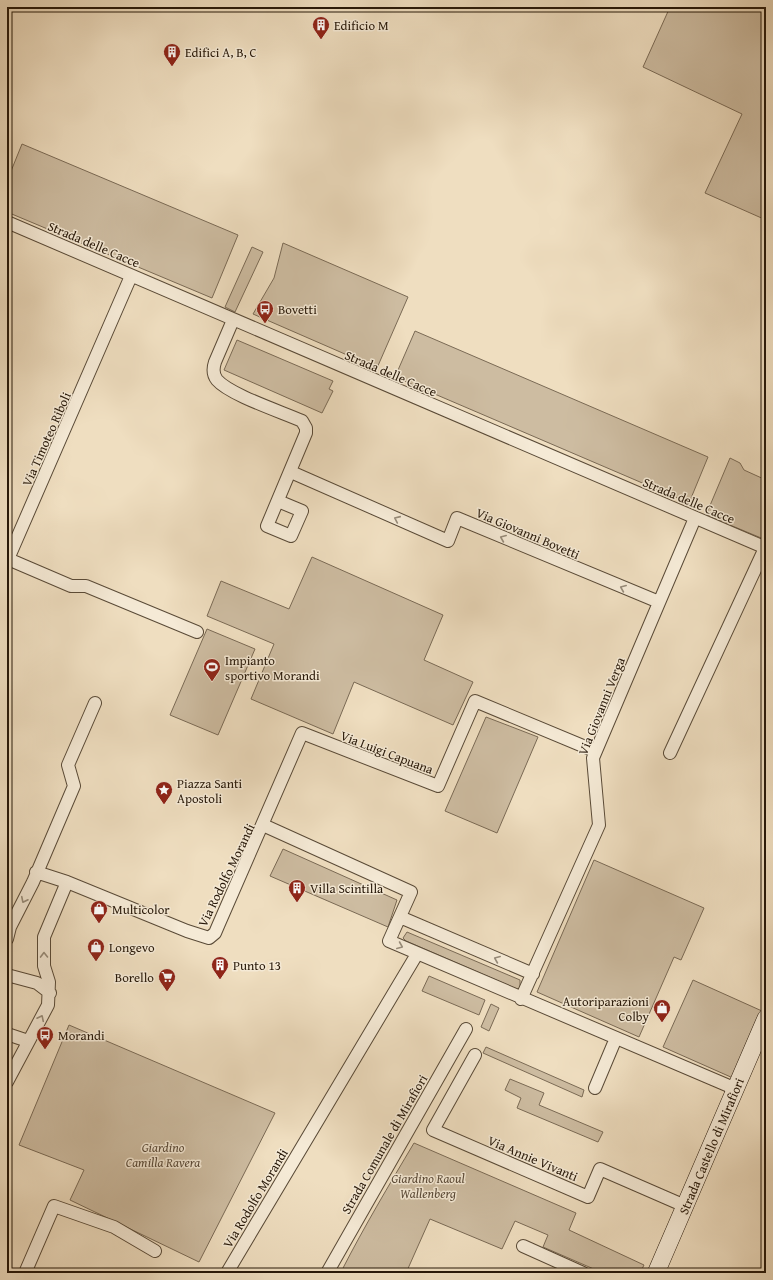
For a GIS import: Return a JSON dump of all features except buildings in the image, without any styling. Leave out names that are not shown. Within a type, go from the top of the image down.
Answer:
[{"type":"street","name":"Strada delle Cacce","points":[[7,222],[766,548],[670,753]]},
{"type":"street","name":"Via Timoteo Riboli","points":[[131,276],[8,559],[71,586],[86,586],[197,632]]},
{"type":"street","points":[[233,320],[215,362],[214,376],[230,390],[302,421],[305,424],[306,433],[278,501]]},
{"type":"street","name":"Via Giovanni Bovetti","points":[[291,472],[448,541],[458,518],[659,602]]},
{"type":"street","name":"Via Giovanni Verga","points":[[533,974],[599,825],[592,764],[595,751],[695,518]]},
{"type":"street","name":"Via Luigi Capuana","points":[[263,825],[302,733],[438,786],[475,701],[595,751]]},
{"type":"street","points":[[7,939],[10,927],[74,786],[68,765],[95,703]]},
{"type":"street","name":"Via Rodolfo Morandi","points":[[36,872],[67,882],[187,931],[209,938],[215,933],[263,825],[411,892],[389,941],[736,1089]]},
{"type":"street","points":[[7,1082],[48,1005],[50,993],[48,975],[44,966],[44,938],[67,882]]},
{"type":"street","points":[[400,917],[533,974],[521,998]]},
{"type":"street","name":"Via Rodolfo Morandi","points":[[228,1271],[417,954]]},
{"type":"street","points":[[7,975],[37,983],[50,993]]},
{"type":"street","name":"Strada Castello di Mirafiori","points":[[656,1273],[766,1018]]},
{"type":"street","name":"Strada Comunale di Mirafiori","points":[[327,1273],[466,1029]]},
{"type":"street","points":[[7,1034],[28,1041]]},
{"type":"street","points":[[595,1088],[616,1038]]},
{"type":"street","name":"Via Annie Vivanti","points":[[475,1055],[433,1130],[588,1197],[600,1169],[685,1206]]},
{"type":"street","points":[[25,1273],[54,1206],[114,1227],[155,1251]]},
{"type":"street","points":[[523,1246],[583,1273]]},
{"type":"green space","points":[[670,7],[766,7],[766,220],[705,193],[742,114],[643,67]]},
{"type":"green space","points":[[22,144],[238,235],[212,298],[7,212],[7,181]]},
{"type":"green space","points":[[283,243],[408,297],[377,368],[253,314],[274,278]]},
{"type":"green space","points":[[252,247],[263,252],[235,312],[225,307]]},
{"type":"green space","points":[[415,331],[708,457],[689,503],[395,377]]},
{"type":"green space","points":[[237,340],[333,381],[329,389],[333,391],[322,413],[224,370]]},
{"type":"green space","points":[[730,458],[740,463],[744,470],[766,480],[766,540],[706,515]]},
{"type":"green space","points":[[312,557],[443,615],[424,660],[473,682],[453,725],[354,682],[333,734],[251,699],[274,644],[207,616],[221,581],[289,609]]},
{"type":"green space","name":"Impianto sportivo Morandi","points":[[207,629],[255,649],[218,735],[170,715]]},
{"type":"green space","points":[[486,717],[538,737],[497,833],[445,811]]},
{"type":"green space","points":[[283,849],[397,900],[388,927],[270,876]]},
{"type":"green space","points":[[594,860],[704,908],[681,960],[674,957],[639,1037],[537,992]]},
{"type":"green space","points":[[407,932],[520,980],[520,988],[517,989],[406,941],[403,938]]},
{"type":"green space","points":[[429,976],[485,1000],[479,1015],[422,991]]},
{"type":"green space","points":[[693,980],[762,1011],[733,1078],[663,1047]]},
{"type":"green space","points":[[491,1004],[499,1008],[489,1031],[481,1027]]},
{"type":"green space","name":"Giardino Camilla Ravera","points":[[69,1025],[275,1113],[199,1262],[70,1200],[84,1170],[19,1145]]},
{"type":"green space","points":[[486,1047],[584,1090],[582,1097],[483,1053]]},
{"type":"green space","points":[[510,1079],[544,1093],[539,1105],[603,1132],[598,1142],[517,1108],[521,1098],[505,1090]]},
{"type":"green space","name":"Giardino Raoul Wallenberg","points":[[414,1143],[576,1213],[569,1230],[644,1265],[640,1273],[603,1273],[543,1247],[548,1235],[515,1221],[502,1249],[430,1219],[406,1273],[348,1273],[342,1270]]},
{"type":"place","name":"Edificio M","points":[[321,40]]},
{"type":"place","name":"Edifici A, B, C","points":[[172,67]]},
{"type":"place","name":"Bovetti","points":[[265,324]]},
{"type":"place","name":"Impianto sportivo Morandi","points":[[212,682]]},
{"type":"place","name":"Piazza Santi Apostoli","points":[[164,805]]},
{"type":"place","name":"Villa Scintilla","points":[[297,903]]},
{"type":"place","name":"Multicolor","points":[[99,924]]},
{"type":"place","name":"Longevo","points":[[96,962]]},
{"type":"place","name":"Punto 13","points":[[220,980]]},
{"type":"place","name":"Borello","points":[[167,992]]},
{"type":"place","name":"Autoriparazioni Colby","points":[[662,1023]]},
{"type":"place","name":"Morandi","points":[[45,1050]]}]
